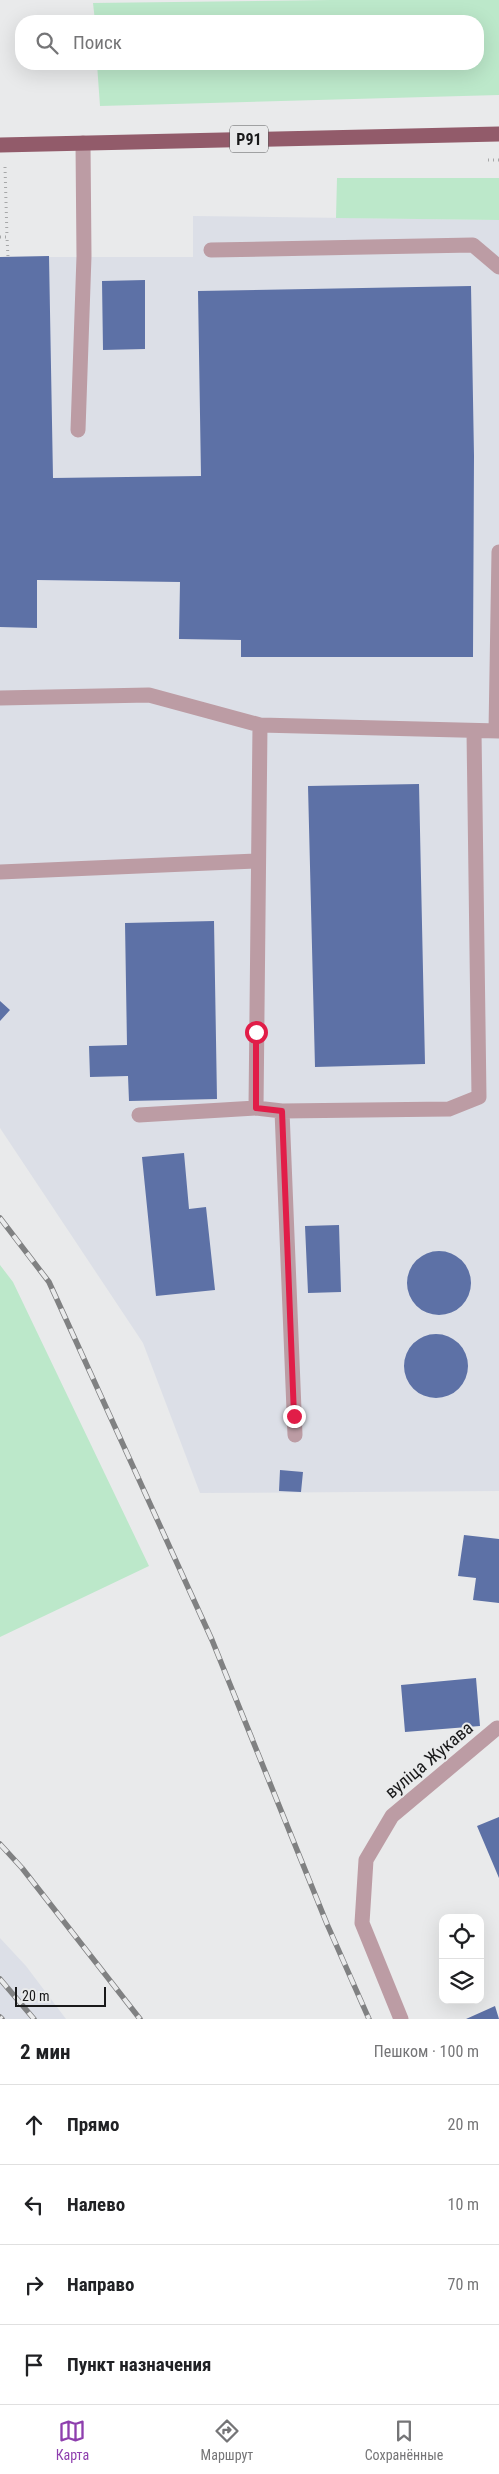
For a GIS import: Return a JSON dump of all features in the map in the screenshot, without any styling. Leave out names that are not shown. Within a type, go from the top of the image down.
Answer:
[{"type":"main road","name":"Р91","points":[[0,145],[499,134]]},
{"type":"street","points":[[78,430],[84,256],[83,143]]},
{"type":"street","points":[[211,250],[473,245],[499,266]]},
{"type":"street","points":[[0,698],[148,695],[260,725],[498,731],[499,552]]},
{"type":"street","points":[[256,1108],[260,725]]},
{"type":"street","points":[[139,1115],[256,1108],[282,1111],[449,1109],[479,1097],[474,731]]},
{"type":"street","points":[[0,872],[258,860]]},
{"type":"street","points":[[282,1111],[295,1435]]},
{"type":"street","name":"вуліца Жукава","points":[[401,2019],[362,1923],[366,1860],[392,1816],[498,1726]]},
{"type":"path","points":[[479,160],[499,160]]},
{"type":"path","points":[[8,257],[6,167],[15,166]]},
{"type":"path","points":[[0,237],[7,237]]},
{"type":"shaded area","points":[[193,216],[499,220],[499,1491],[200,1493],[143,1343],[0,1128],[0,257],[193,257]]},
{"type":"shaded area","points":[[0,1938],[26,1966],[66,2019],[0,2019]]},
{"type":"green space","points":[[499,0],[499,95],[100,106],[97,70],[484,70],[484,15],[94,15],[93,3]]},
{"type":"green space","points":[[337,178],[499,178],[499,220],[336,218]]},
{"type":"green space","points":[[0,1265],[13,1282],[149,1566],[0,1637]]},
{"type":"building","points":[[49,256],[53,478],[201,476],[198,291],[471,286],[474,456],[473,657],[241,657],[241,640],[179,639],[180,582],[37,580],[37,628],[0,627],[0,257]]},
{"type":"building","points":[[145,280],[145,349],[103,350],[102,281]]},
{"type":"building","points":[[419,784],[425,1064],[315,1067],[308,786]]},
{"type":"building","points":[[214,921],[217,1099],[129,1101],[128,1076],[90,1077],[89,1046],[127,1045],[125,923]]},
{"type":"building","points":[[0,1001],[10,1010],[0,1021]]},
{"type":"building","points":[[184,1153],[189,1209],[206,1207],[215,1290],[156,1296],[142,1157]]},
{"type":"building","points":[[339,1225],[341,1292],[308,1293],[305,1226]]},
{"type":"building","points":[[439,1251],[457,1257],[465,1265],[471,1283],[465,1301],[457,1309],[439,1315],[421,1309],[413,1301],[407,1283],[413,1265],[421,1257]]},
{"type":"building","points":[[436,1334],[454,1340],[462,1348],[468,1366],[462,1384],[454,1392],[436,1398],[418,1392],[410,1384],[404,1366],[410,1348],[418,1340]]},
{"type":"building","points":[[280,1470],[303,1472],[301,1492],[279,1491]]},
{"type":"building","points":[[464,1535],[499,1539],[499,1603],[473,1600],[476,1578],[458,1576]]},
{"type":"building","points":[[476,1678],[480,1726],[405,1732],[401,1685]]},
{"type":"building","points":[[499,1817],[499,1878],[477,1826]]},
{"type":"building","points":[[495,2006],[499,2019],[466,2019]]},
{"type":"railway","points":[[0,1218],[49,1282],[212,1640],[327,1924],[369,2019]]},
{"type":"railway","points":[[0,1844],[22,1868],[140,2019]]},
{"type":"railway","points":[[0,1979],[34,2019]]},
{"type":"route","points":[[256,1032],[256,1108],[282,1111],[294,1416]]}]
